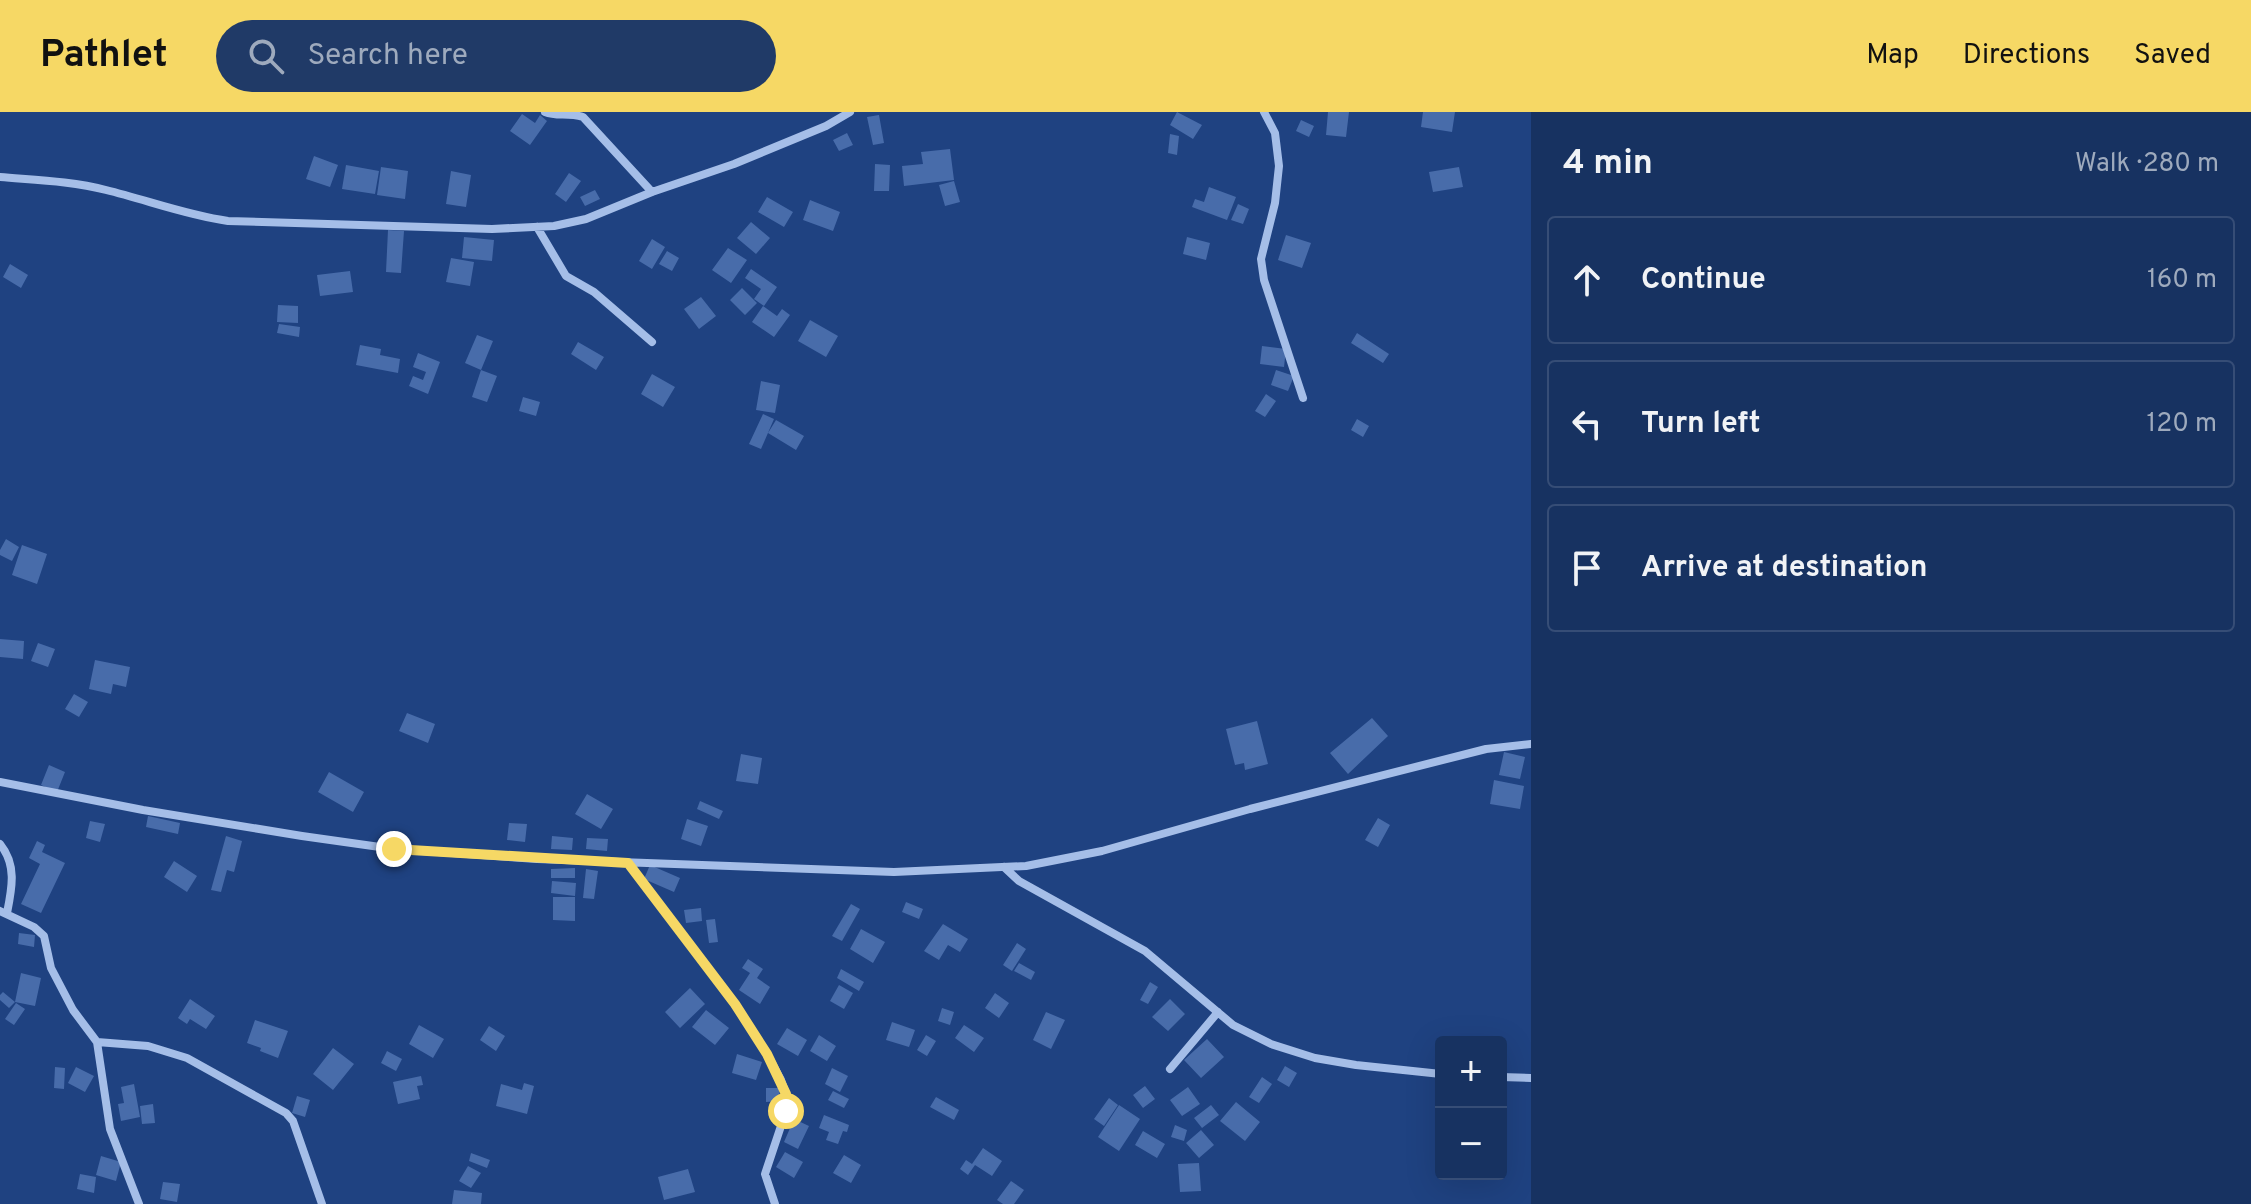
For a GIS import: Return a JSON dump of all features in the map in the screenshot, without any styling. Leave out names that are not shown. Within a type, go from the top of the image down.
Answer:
[{"type":"street","points":[[545,112],[586,115],[652,192]]},
{"type":"street","points":[[0,177],[76,184],[198,217],[228,221],[492,229],[554,226],[586,219],[734,164],[826,126],[850,112]]},
{"type":"street","points":[[1264,112],[1275,133],[1279,166],[1275,203],[1261,259],[1264,280],[1303,398]]},
{"type":"street","points":[[537,227],[566,276],[594,292],[652,342]]},
{"type":"street","points":[[0,782],[143,810],[394,849],[628,863],[894,872],[1026,866],[1102,851],[1250,809],[1486,749],[1531,744]]},
{"type":"street","points":[[0,844],[10,858],[13,877],[3,912],[34,927],[44,936],[51,968],[73,1010],[97,1042],[110,1129],[139,1204]]},
{"type":"street","points":[[628,863],[735,1004],[781,1080],[786,1094],[786,1111],[765,1174],[775,1204]]},
{"type":"street","points":[[1004,867],[1019,881],[1145,951],[1233,1025],[1271,1044],[1315,1058],[1435,1073]]},
{"type":"street","points":[[1170,1069],[1218,1012]]},
{"type":"street","points":[[97,1042],[148,1046],[187,1058],[286,1113],[293,1121],[322,1204]]},
{"type":"street","points":[[1507,1077],[1531,1078]]},
{"type":"building","points":[[1177,112],[1202,125],[1193,139],[1170,125]]},
{"type":"building","points":[[1328,112],[1349,112],[1346,137],[1326,135]]},
{"type":"building","points":[[1423,112],[1455,112],[1452,132],[1421,127]]},
{"type":"building","points":[[522,114],[535,123],[540,115],[547,121],[530,145],[510,131]]},
{"type":"building","points":[[879,115],[884,143],[873,145],[867,117]]},
{"type":"building","points":[[1301,120],[1314,126],[1309,137],[1296,131]]},
{"type":"building","points":[[847,133],[853,145],[839,151],[833,140]]},
{"type":"building","points":[[1170,134],[1179,136],[1177,155],[1168,153]]},
{"type":"building","points":[[950,149],[954,180],[904,186],[902,166],[923,164],[921,152]]},
{"type":"building","points":[[314,156],[338,165],[330,187],[306,179]]},
{"type":"building","points":[[875,164],[890,165],[889,191],[874,191]]},
{"type":"building","points":[[346,165],[379,171],[375,194],[342,189]]},
{"type":"building","points":[[381,167],[408,171],[405,199],[377,195]]},
{"type":"building","points":[[1459,167],[1463,187],[1433,192],[1429,172]]},
{"type":"building","points":[[451,171],[471,175],[466,207],[446,204]]},
{"type":"building","points":[[569,173],[581,181],[566,202],[555,194]]},
{"type":"building","points":[[954,181],[960,202],[945,206],[939,185]]},
{"type":"building","points":[[1209,187],[1236,197],[1227,220],[1192,207],[1195,199],[1204,202]]},
{"type":"building","points":[[595,190],[600,199],[585,206],[580,197]]},
{"type":"building","points":[[767,197],[793,212],[784,227],[758,212]]},
{"type":"building","points":[[810,200],[840,212],[833,231],[803,220]]},
{"type":"building","points":[[1238,204],[1249,209],[1243,224],[1231,220]]},
{"type":"building","points":[[751,222],[770,238],[756,254],[737,238]]},
{"type":"building","points":[[388,230],[404,231],[401,273],[386,272]]},
{"type":"building","points":[[1286,235],[1311,243],[1302,268],[1278,260]]},
{"type":"building","points":[[464,237],[494,240],[492,261],[462,258]]},
{"type":"building","points":[[1187,237],[1210,243],[1206,260],[1183,254]]},
{"type":"building","points":[[652,239],[665,247],[652,269],[639,261]]},
{"type":"building","points":[[728,248],[747,260],[731,283],[712,270]]},
{"type":"building","points":[[667,251],[679,258],[672,271],[659,264]]},
{"type":"building","points":[[451,258],[474,262],[470,286],[446,282]]},
{"type":"building","points":[[10,264],[28,275],[21,288],[3,277]]},
{"type":"building","points":[[751,269],[777,287],[764,306],[754,299],[761,289],[745,278]]},
{"type":"building","points":[[350,271],[353,292],[320,296],[317,275]]},
{"type":"building","points":[[742,288],[757,303],[745,315],[730,300]]},
{"type":"building","points":[[701,297],[716,316],[699,329],[684,309]]},
{"type":"building","points":[[278,305],[298,306],[298,323],[277,322]]},
{"type":"building","points":[[763,306],[777,316],[782,309],[790,315],[774,337],[752,322]]},
{"type":"building","points":[[810,320],[838,336],[826,357],[798,341]]},
{"type":"building","points":[[279,324],[300,327],[299,337],[277,333]]},
{"type":"building","points":[[1357,333],[1389,354],[1383,363],[1351,343]]},
{"type":"building","points":[[477,335],[493,341],[481,370],[465,363]]},
{"type":"building","points":[[578,342],[604,357],[596,370],[571,354]]},
{"type":"building","points":[[360,345],[381,349],[380,355],[400,359],[398,373],[356,365]]},
{"type":"building","points":[[1262,346],[1286,349],[1284,367],[1260,364]]},
{"type":"building","points":[[418,353],[440,362],[428,394],[409,386],[413,376],[423,380],[426,372],[413,367]]},
{"type":"building","points":[[481,370],[497,376],[487,402],[472,397]]},
{"type":"building","points":[[1276,370],[1294,376],[1288,391],[1271,385]]},
{"type":"building","points":[[652,374],[675,387],[663,407],[641,394]]},
{"type":"building","points":[[761,381],[780,385],[775,413],[756,410]]},
{"type":"building","points":[[1266,394],[1276,401],[1265,417],[1255,411]]},
{"type":"building","points":[[523,397],[540,402],[536,416],[519,411]]},
{"type":"building","points":[[763,414],[774,419],[761,449],[749,444]]},
{"type":"building","points":[[1357,419],[1369,426],[1363,437],[1351,430]]},
{"type":"building","points":[[776,420],[804,436],[796,450],[768,433]]},
{"type":"building","points":[[6,539],[19,547],[12,561],[0,555]]},
{"type":"building","points":[[22,545],[47,554],[37,584],[12,575]]},
{"type":"building","points":[[0,639],[24,641],[23,659],[0,657]]},
{"type":"building","points":[[38,643],[55,649],[48,667],[31,661]]},
{"type":"building","points":[[95,660],[130,667],[126,687],[113,684],[111,694],[89,689]]},
{"type":"building","points":[[74,694],[88,702],[79,717],[65,709]]},
{"type":"building","points":[[407,713],[435,724],[428,743],[399,731]]},
{"type":"building","points":[[1372,718],[1388,736],[1348,774],[1330,753]]},
{"type":"building","points":[[1257,721],[1268,764],[1245,770],[1244,763],[1235,765],[1226,729]]},
{"type":"building","points":[[1504,752],[1525,757],[1520,779],[1499,775]]},
{"type":"building","points":[[741,754],[762,758],[758,784],[736,781]]},
{"type":"building","points":[[49,765],[65,772],[57,792],[41,785]]},
{"type":"building","points":[[329,772],[364,792],[353,812],[318,792]]},
{"type":"building","points":[[1494,780],[1524,786],[1520,809],[1490,804]]},
{"type":"building","points":[[587,794],[613,809],[601,829],[575,814]]},
{"type":"building","points":[[700,801],[723,811],[719,819],[697,809]]},
{"type":"building","points":[[148,816],[180,823],[178,834],[146,827]]},
{"type":"building","points":[[1378,818],[1390,825],[1378,847],[1365,840]]},
{"type":"building","points":[[687,819],[708,826],[701,846],[681,839]]},
{"type":"building","points":[[90,821],[105,824],[100,842],[86,838]]},
{"type":"building","points":[[509,823],[527,824],[525,842],[507,840]]},
{"type":"building","points":[[226,836],[242,841],[234,872],[227,870],[221,892],[211,890]]},
{"type":"building","points":[[552,836],[573,838],[572,850],[551,849]]},
{"type":"building","points":[[587,838],[608,839],[607,851],[586,849]]},
{"type":"building","points":[[37,841],[45,845],[42,852],[65,863],[41,913],[21,904],[40,864],[29,858]]},
{"type":"building","points":[[174,861],[197,876],[187,892],[164,877]]},
{"type":"building","points":[[650,865],[680,878],[674,892],[644,879]]},
{"type":"building","points":[[575,868],[575,878],[551,878],[551,869]]},
{"type":"building","points":[[586,869],[598,871],[594,899],[583,898]]},
{"type":"building","points":[[552,881],[576,883],[575,896],[551,893]]},
{"type":"building","points":[[553,897],[575,897],[575,921],[553,920]]},
{"type":"building","points":[[906,902],[923,909],[919,919],[902,912]]},
{"type":"building","points":[[851,904],[860,909],[842,941],[832,936]]},
{"type":"building","points":[[701,908],[702,921],[686,923],[684,910]]},
{"type":"building","points":[[715,919],[718,942],[709,943],[706,920]]},
{"type":"building","points":[[943,924],[968,939],[960,952],[948,945],[939,960],[924,951]]},
{"type":"building","points":[[861,929],[885,942],[873,963],[850,949]]},
{"type":"building","points":[[19,933],[35,935],[34,947],[18,944]]},
{"type":"building","points":[[1017,943],[1026,949],[1012,971],[1003,965]]},
{"type":"building","points":[[748,959],[763,969],[757,978],[770,987],[760,1004],[739,990],[750,973],[742,968]]},
{"type":"building","points":[[1019,963],[1035,972],[1031,980],[1014,971]]},
{"type":"building","points":[[841,969],[864,982],[859,991],[837,978]]},
{"type":"building","points":[[21,973],[41,978],[35,1006],[15,1002]]},
{"type":"building","points":[[1150,982],[1158,987],[1148,1004],[1140,1000]]},
{"type":"building","points":[[839,985],[853,993],[844,1009],[830,1001]]},
{"type":"building","points":[[690,988],[705,1004],[680,1028],[665,1012]]},
{"type":"building","points":[[3,992],[15,1002],[9,1008],[0,1000],[0,995]]},
{"type":"building","points":[[995,993],[1009,1003],[999,1018],[985,1008]]},
{"type":"building","points":[[190,999],[215,1016],[206,1029],[190,1019],[187,1024],[178,1018]]},
{"type":"building","points":[[1170,999],[1185,1014],[1168,1031],[1152,1017]]},
{"type":"building","points":[[16,1003],[25,1009],[14,1025],[5,1019]]},
{"type":"building","points":[[942,1008],[954,1012],[950,1025],[938,1021]]},
{"type":"building","points":[[706,1010],[729,1028],[715,1045],[692,1027]]},
{"type":"building","points":[[1046,1012],[1065,1020],[1051,1049],[1033,1040]]},
{"type":"building","points":[[255,1020],[288,1031],[278,1058],[247,1043]]},
{"type":"building","points":[[892,1022],[915,1030],[909,1047],[886,1040]]},
{"type":"building","points":[[419,1025],[444,1039],[433,1058],[409,1044]]},
{"type":"building","points":[[964,1025],[984,1038],[974,1052],[955,1038]]},
{"type":"building","points":[[489,1026],[505,1036],[496,1051],[480,1040]]},
{"type":"building","points":[[787,1028],[807,1040],[798,1056],[777,1044]]},
{"type":"building","points":[[819,1035],[836,1046],[827,1061],[810,1051]]},
{"type":"building","points":[[926,1035],[936,1041],[927,1056],[917,1050]]},
{"type":"building","points":[[1207,1039],[1224,1057],[1201,1078],[1184,1060]]},
{"type":"building","points":[[333,1048],[354,1064],[333,1090],[313,1074]]},
{"type":"building","points":[[387,1051],[402,1059],[396,1071],[381,1063]]},
{"type":"building","points":[[737,1054],[762,1062],[756,1080],[732,1073]]},
{"type":"building","points":[[1285,1066],[1297,1073],[1289,1087],[1277,1080]]},
{"type":"building","points":[[55,1067],[65,1068],[64,1089],[54,1088]]},
{"type":"building","points":[[76,1067],[94,1076],[85,1092],[68,1083]]},
{"type":"building","points":[[832,1068],[848,1076],[840,1092],[825,1084]]},
{"type":"building","points":[[421,1076],[423,1085],[417,1086],[420,1099],[398,1104],[393,1082]]},
{"type":"building","points":[[1262,1077],[1272,1084],[1259,1103],[1249,1097]]},
{"type":"building","points":[[524,1083],[534,1086],[527,1114],[496,1106],[501,1084],[522,1090]]},
{"type":"building","points":[[134,1084],[140,1117],[121,1121],[118,1104],[124,1103],[121,1087]]},
{"type":"building","points":[[1145,1086],[1155,1099],[1143,1108],[1133,1095]]},
{"type":"building","points":[[1188,1087],[1200,1104],[1182,1116],[1170,1100]]},
{"type":"building","points":[[766,1088],[779,1088],[780,1101],[766,1102]]},
{"type":"building","points":[[833,1091],[849,1099],[844,1108],[828,1100]]},
{"type":"building","points":[[297,1096],[310,1100],[305,1117],[292,1113]]},
{"type":"building","points":[[936,1097],[959,1110],[954,1120],[930,1107]]},
{"type":"building","points":[[1109,1098],[1118,1105],[1104,1126],[1094,1119]]},
{"type":"building","points":[[1236,1102],[1260,1122],[1245,1141],[1220,1121]]},
{"type":"building","points":[[153,1104],[155,1123],[142,1124],[140,1106]]},
{"type":"building","points":[[1119,1105],[1140,1119],[1119,1151],[1098,1137]]},
{"type":"building","points":[[1211,1105],[1219,1115],[1202,1128],[1194,1118]]},
{"type":"building","points":[[824,1115],[849,1125],[838,1144],[826,1140],[829,1132],[819,1128]]},
{"type":"building","points":[[794,1119],[809,1126],[798,1149],[784,1142]]},
{"type":"building","points":[[1175,1125],[1187,1130],[1184,1141],[1171,1137]]},
{"type":"building","points":[[1201,1130],[1214,1145],[1199,1158],[1186,1143]]},
{"type":"building","points":[[1143,1131],[1165,1144],[1157,1158],[1135,1145]]},
{"type":"building","points":[[983,1148],[1002,1161],[992,1176],[975,1165],[968,1175],[960,1169],[966,1160],[972,1164]]},
{"type":"building","points":[[785,1152],[803,1162],[794,1178],[776,1167]]},
{"type":"building","points":[[471,1153],[490,1160],[487,1168],[469,1161]]},
{"type":"building","points":[[844,1155],[861,1165],[851,1183],[833,1173]]},
{"type":"building","points":[[101,1156],[121,1162],[116,1181],[96,1175]]},
{"type":"building","points":[[1199,1163],[1201,1191],[1180,1192],[1178,1164]]},
{"type":"building","points":[[468,1166],[481,1173],[471,1188],[459,1181]]},
{"type":"building","points":[[688,1169],[695,1192],[664,1200],[658,1177]]},
{"type":"building","points":[[80,1174],[96,1177],[94,1193],[77,1189]]},
{"type":"building","points":[[1011,1181],[1024,1190],[1014,1204],[1003,1204],[997,1200]]},
{"type":"building","points":[[163,1182],[180,1184],[177,1202],[160,1199]]},
{"type":"building","points":[[454,1190],[482,1193],[481,1204],[452,1204]]},
{"type":"route","points":[[394,849],[628,863],[735,1004],[767,1054],[786,1094],[786,1111]]}]
